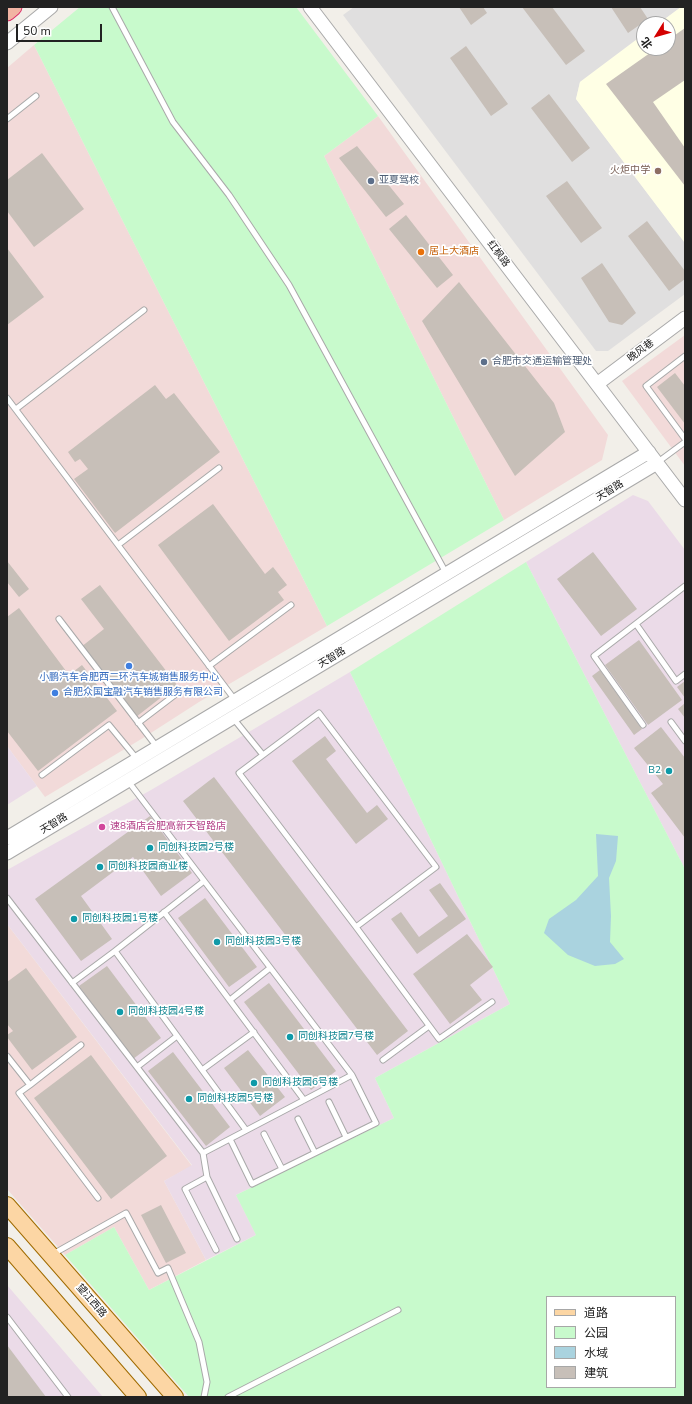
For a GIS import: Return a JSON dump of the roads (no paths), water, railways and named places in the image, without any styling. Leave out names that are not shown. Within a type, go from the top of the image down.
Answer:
[{"type":"highway","points":[[7,12],[13,7]]},
{"type":"main road","name":"望江西路","points":[[7,1205],[175,1397]]},
{"type":"main road","points":[[7,1246],[138,1397]]},
{"type":"street","points":[[7,43],[51,7]]},
{"type":"street","name":"红枫路","points":[[310,7],[685,500]]},
{"type":"street","name":"晚风巷","points":[[597,384],[685,318]]},
{"type":"street","name":"天智路","points":[[7,838],[649,452]]},
{"type":"street","name":"天智路","points":[[7,853],[657,463]]},
{"type":"lane","points":[[112,7],[173,122],[229,195],[289,286],[446,574]]},
{"type":"lane","points":[[7,119],[36,96]]},
{"type":"lane","points":[[16,409],[144,310]]},
{"type":"lane","points":[[657,463],[685,441],[646,386],[685,356]]},
{"type":"lane","points":[[7,398],[236,701]]},
{"type":"lane","points":[[118,545],[219,468]]},
{"type":"lane","points":[[643,725],[594,656],[684,589]]},
{"type":"lane","points":[[209,666],[291,605]]},
{"type":"lane","points":[[59,619],[157,748]]},
{"type":"lane","points":[[636,624],[676,681],[685,674]]},
{"type":"lane","points":[[138,723],[180,691]]},
{"type":"lane","points":[[356,927],[436,867],[319,713],[239,773],[439,1039],[492,1002]]},
{"type":"lane","points":[[233,717],[263,755]]},
{"type":"lane","points":[[671,722],[685,741]]},
{"type":"lane","points":[[42,775],[109,725],[137,760]]},
{"type":"lane","points":[[128,780],[352,1075],[376,1123],[252,1184],[230,1139]]},
{"type":"lane","points":[[72,983],[204,881]]},
{"type":"lane","points":[[7,898],[204,1153],[207,1177],[237,1239]]},
{"type":"lane","points":[[164,912],[304,1100]]},
{"type":"lane","points":[[115,951],[246,1130]]},
{"type":"lane","points":[[230,1000],[270,968]]},
{"type":"lane","points":[[383,1060],[429,1026]]},
{"type":"lane","points":[[202,1070],[254,1032]]},
{"type":"lane","points":[[137,1067],[177,1036]]},
{"type":"lane","points":[[82,1045],[19,1093],[98,1198]]},
{"type":"lane","points":[[7,1056],[30,1085]]},
{"type":"lane","points":[[204,1153],[352,1075]]},
{"type":"lane","points":[[329,1102],[346,1137]]},
{"type":"lane","points":[[298,1119],[315,1153]]},
{"type":"lane","points":[[264,1134],[282,1169]]},
{"type":"lane","points":[[207,1177],[185,1189],[216,1250]]},
{"type":"lane","points":[[51,1255],[126,1212],[158,1273],[168,1268],[199,1342],[207,1382],[204,1397]]},
{"type":"lane","points":[[228,1397],[398,1310]]},
{"type":"lane","points":[[7,1317],[68,1397]]},
{"type":"water","points":[[596,834],[618,836],[616,861],[609,878],[611,916],[610,942],[624,959],[615,964],[595,966],[568,955],[544,933],[549,919],[576,900],[598,876]]},
{"type":"place","name":"火炬中学","points":[[658,171]]},
{"type":"place","name":"亚夏驾校","points":[[371,181]]},
{"type":"place","name":"居上大酒店","points":[[421,252]]},
{"type":"place","name":"合肥市交通运输管理处","points":[[484,362]]},
{"type":"place","name":"小鹏汽车合肥西二环汽车城销售服务中心","points":[[129,666]]},
{"type":"place","name":"合肥众国宝融汽车销售服务有限公司","points":[[55,693]]},
{"type":"place","name":"B2","points":[[669,771]]},
{"type":"place","name":"速8酒店合肥高新天智路店","points":[[102,827]]},
{"type":"place","name":"同创科技园2号楼","points":[[150,848]]},
{"type":"place","name":"同创科技园商业楼","points":[[100,867]]},
{"type":"place","name":"同创科技园1号楼","points":[[74,919]]},
{"type":"place","name":"同创科技园3号楼","points":[[217,942]]},
{"type":"place","name":"同创科技园4号楼","points":[[120,1012]]},
{"type":"place","name":"同创科技园7号楼","points":[[290,1037]]},
{"type":"place","name":"同创科技园6号楼","points":[[254,1083]]},
{"type":"place","name":"同创科技园5号楼","points":[[189,1099]]}]
